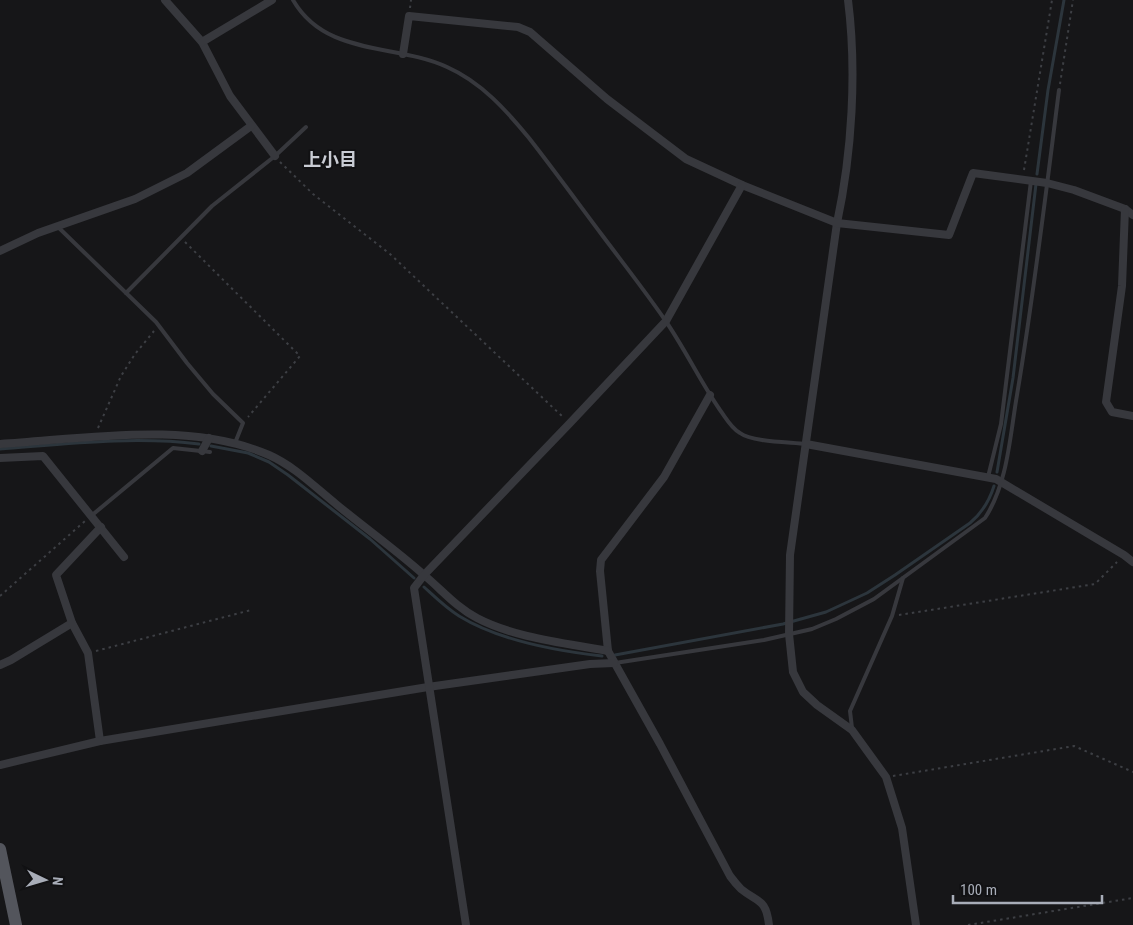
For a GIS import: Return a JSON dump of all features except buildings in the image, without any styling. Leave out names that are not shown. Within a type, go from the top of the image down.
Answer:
[{"type":"main road","points":[[0,849],[16,925]]},
{"type":"street","points":[[165,0],[202,42],[230,96],[275,156]]},
{"type":"street","points":[[202,42],[272,0]]},
{"type":"street","points":[[848,0],[852,27],[853,74],[851,119],[841,204],[790,554],[789,634],[793,672],[803,692],[817,705],[852,730],[886,777],[902,828],[916,925]]},
{"type":"street","points":[[403,54],[409,16],[518,27],[530,32],[607,99],[686,158],[742,185],[837,223],[949,235],[973,173],[1047,183],[1074,190],[1125,209],[1133,215]]},
{"type":"street","points":[[0,251],[38,232],[58,227],[134,199],[187,174],[251,126]]},
{"type":"street","points":[[466,925],[414,588],[424,574],[666,321],[742,185]]},
{"type":"street","points":[[1125,209],[1122,286],[1106,402],[1112,412],[1133,416]]},
{"type":"street","points":[[710,395],[664,477],[601,560],[600,571],[608,651],[730,876],[740,888],[762,902],[767,912],[769,925]]},
{"type":"street","points":[[0,444],[95,436],[171,436],[208,438],[235,443],[270,456],[298,473],[424,574],[457,606],[478,618],[506,630],[608,651]]},
{"type":"street","points":[[202,451],[208,438]]},
{"type":"street","points":[[806,444],[1002,481],[1133,562]]},
{"type":"street","points":[[0,458],[43,456],[124,556]]},
{"type":"street","points":[[100,741],[88,653],[72,623],[56,575],[101,528]]},
{"type":"street","points":[[0,665],[72,623]]},
{"type":"street","points":[[0,765],[100,741],[428,687],[590,664],[614,663]]},
{"type":"lane","points":[[293,0],[313,25],[329,35],[349,43],[432,61],[449,68],[473,82],[495,100],[511,116],[534,145],[666,321],[710,395],[732,427],[741,434],[752,438],[806,444]]},
{"type":"lane","points":[[614,663],[764,640],[812,629],[874,599],[985,518],[994,505],[1002,481],[1024,352],[1060,90]]},
{"type":"lane","points":[[126,293],[212,206],[275,156],[306,127]]},
{"type":"lane","points":[[988,477],[1001,424],[1031,181]]},
{"type":"lane","points":[[58,227],[158,325],[213,394],[243,423],[235,443]]},
{"type":"lane","points":[[90,516],[173,448],[210,452]]},
{"type":"lane","points":[[852,730],[850,711],[892,616],[903,578]]},
{"type":"path","points":[[1022,180],[1052,0]]},
{"type":"path","points":[[1060,90],[1072,0]]},
{"type":"path","points":[[275,156],[313,194],[390,254],[570,423]]},
{"type":"path","points":[[181,238],[300,356],[243,423]]},
{"type":"path","points":[[95,436],[121,376],[135,354],[158,325]]},
{"type":"path","points":[[0,596],[90,516]]},
{"type":"path","points":[[892,616],[1095,584],[1124,555]]},
{"type":"path","points":[[88,653],[251,610]]},
{"type":"path","points":[[886,777],[1074,746],[1133,772]]},
{"type":"path","points":[[968,925],[1133,898]]},
{"type":"waterway","points":[[1037,174],[1048,90],[1064,0]]},
{"type":"waterway","points":[[997,472],[1013,378],[1036,184]]},
{"type":"waterway","points":[[0,449],[124,441],[199,444]]},
{"type":"waterway","points":[[211,446],[248,453],[269,462],[370,539],[414,578]]},
{"type":"waterway","points":[[615,655],[783,624],[826,612],[867,593],[970,523],[985,507],[994,486]]},
{"type":"waterway","points":[[424,587],[454,613],[491,632],[528,643],[602,656]]},
{"type":"district","name":"上小目","points":[[330,160]]}]
